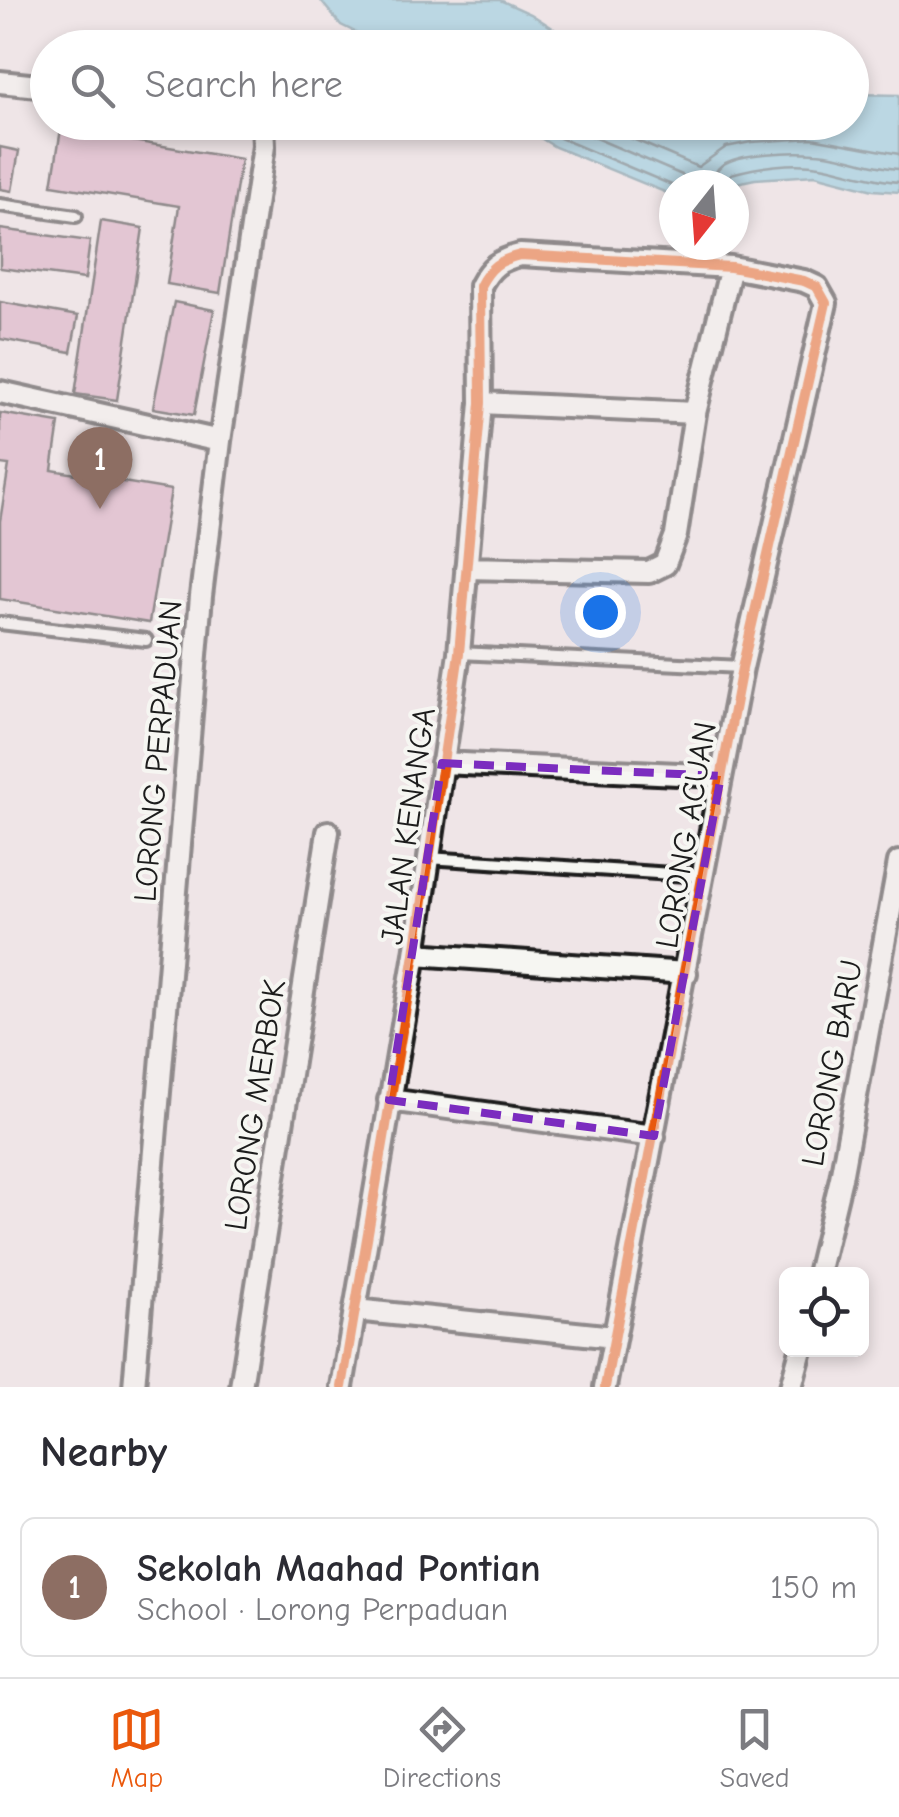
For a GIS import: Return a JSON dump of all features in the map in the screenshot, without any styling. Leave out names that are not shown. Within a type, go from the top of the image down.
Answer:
[{"type":"street","points":[[0,82],[30,86]]},
{"type":"street","name":"LORONG PERPADUAN","points":[[134,1387],[201,596],[264,140]]},
{"type":"street","name":"JALAN KENANGA","points":[[342,1387],[415,954],[459,653],[480,404],[480,286],[488,270],[502,259],[520,255],[731,268]]},
{"type":"street","points":[[466,568],[658,570],[671,554],[676,535],[694,413],[731,268]]},
{"type":"street","name":"LORONG ACUAN","points":[[605,1387],[742,668],[826,302],[818,287],[804,281],[731,268]]},
{"type":"street","points":[[0,392],[220,440]]},
{"type":"street","points":[[480,404],[694,413]]},
{"type":"street","points":[[442,762],[721,776]]},
{"type":"street","name":"LORONG MERBOK","points":[[241,1387],[328,832]]},
{"type":"street","name":"LORONG BARU","points":[[820,1267],[865,1055],[899,862]]},
{"type":"street","points":[[415,954],[686,973]]},
{"type":"street","points":[[389,1100],[654,1136]]},
{"type":"street","points":[[355,1310],[614,1337]]},
{"type":"street","points":[[791,1387],[798,1357]]},
{"type":"lane","points":[[0,205],[76,216]]},
{"type":"lane","points":[[0,623],[146,640]]},
{"type":"lane","points":[[459,653],[742,668]]},
{"type":"lane","points":[[427,858],[702,876]]},
{"type":"highlighted area","points":[[442,763],[721,776],[654,1136],[389,1100]]},
{"type":"water","points":[[320,0],[500,0],[556,30],[351,30],[341,25]]},
{"type":"water","points":[[869,94],[899,95],[899,192],[873,190],[815,175],[749,180],[749,170],[659,170],[659,190],[544,140],[869,140]]},
{"type":"building","points":[[59,140],[127,140],[241,159],[220,293],[167,284],[179,206],[52,185]]},
{"type":"building","points":[[0,147],[19,151],[12,191],[0,189]]},
{"type":"building","points":[[101,221],[143,228],[117,400],[75,394]]},
{"type":"building","points":[[0,229],[90,241],[85,279],[0,268]]},
{"type":"building","points":[[0,302],[78,316],[71,352],[0,339]]},
{"type":"building","points":[[174,302],[214,310],[194,415],[153,408]]},
{"type":"building","points":[[0,413],[59,423],[52,470],[171,490],[149,623],[0,599],[0,521],[9,465],[0,464]]},
{"type":"cycle path","points":[[342,1387],[415,954],[459,653],[481,403],[480,286],[496,265],[520,255],[731,267],[804,281],[817,287],[826,303],[742,668],[605,1387]]},
{"type":"place","name":"Sekolah Maahad Pontian","points":[[100,509]]}]
